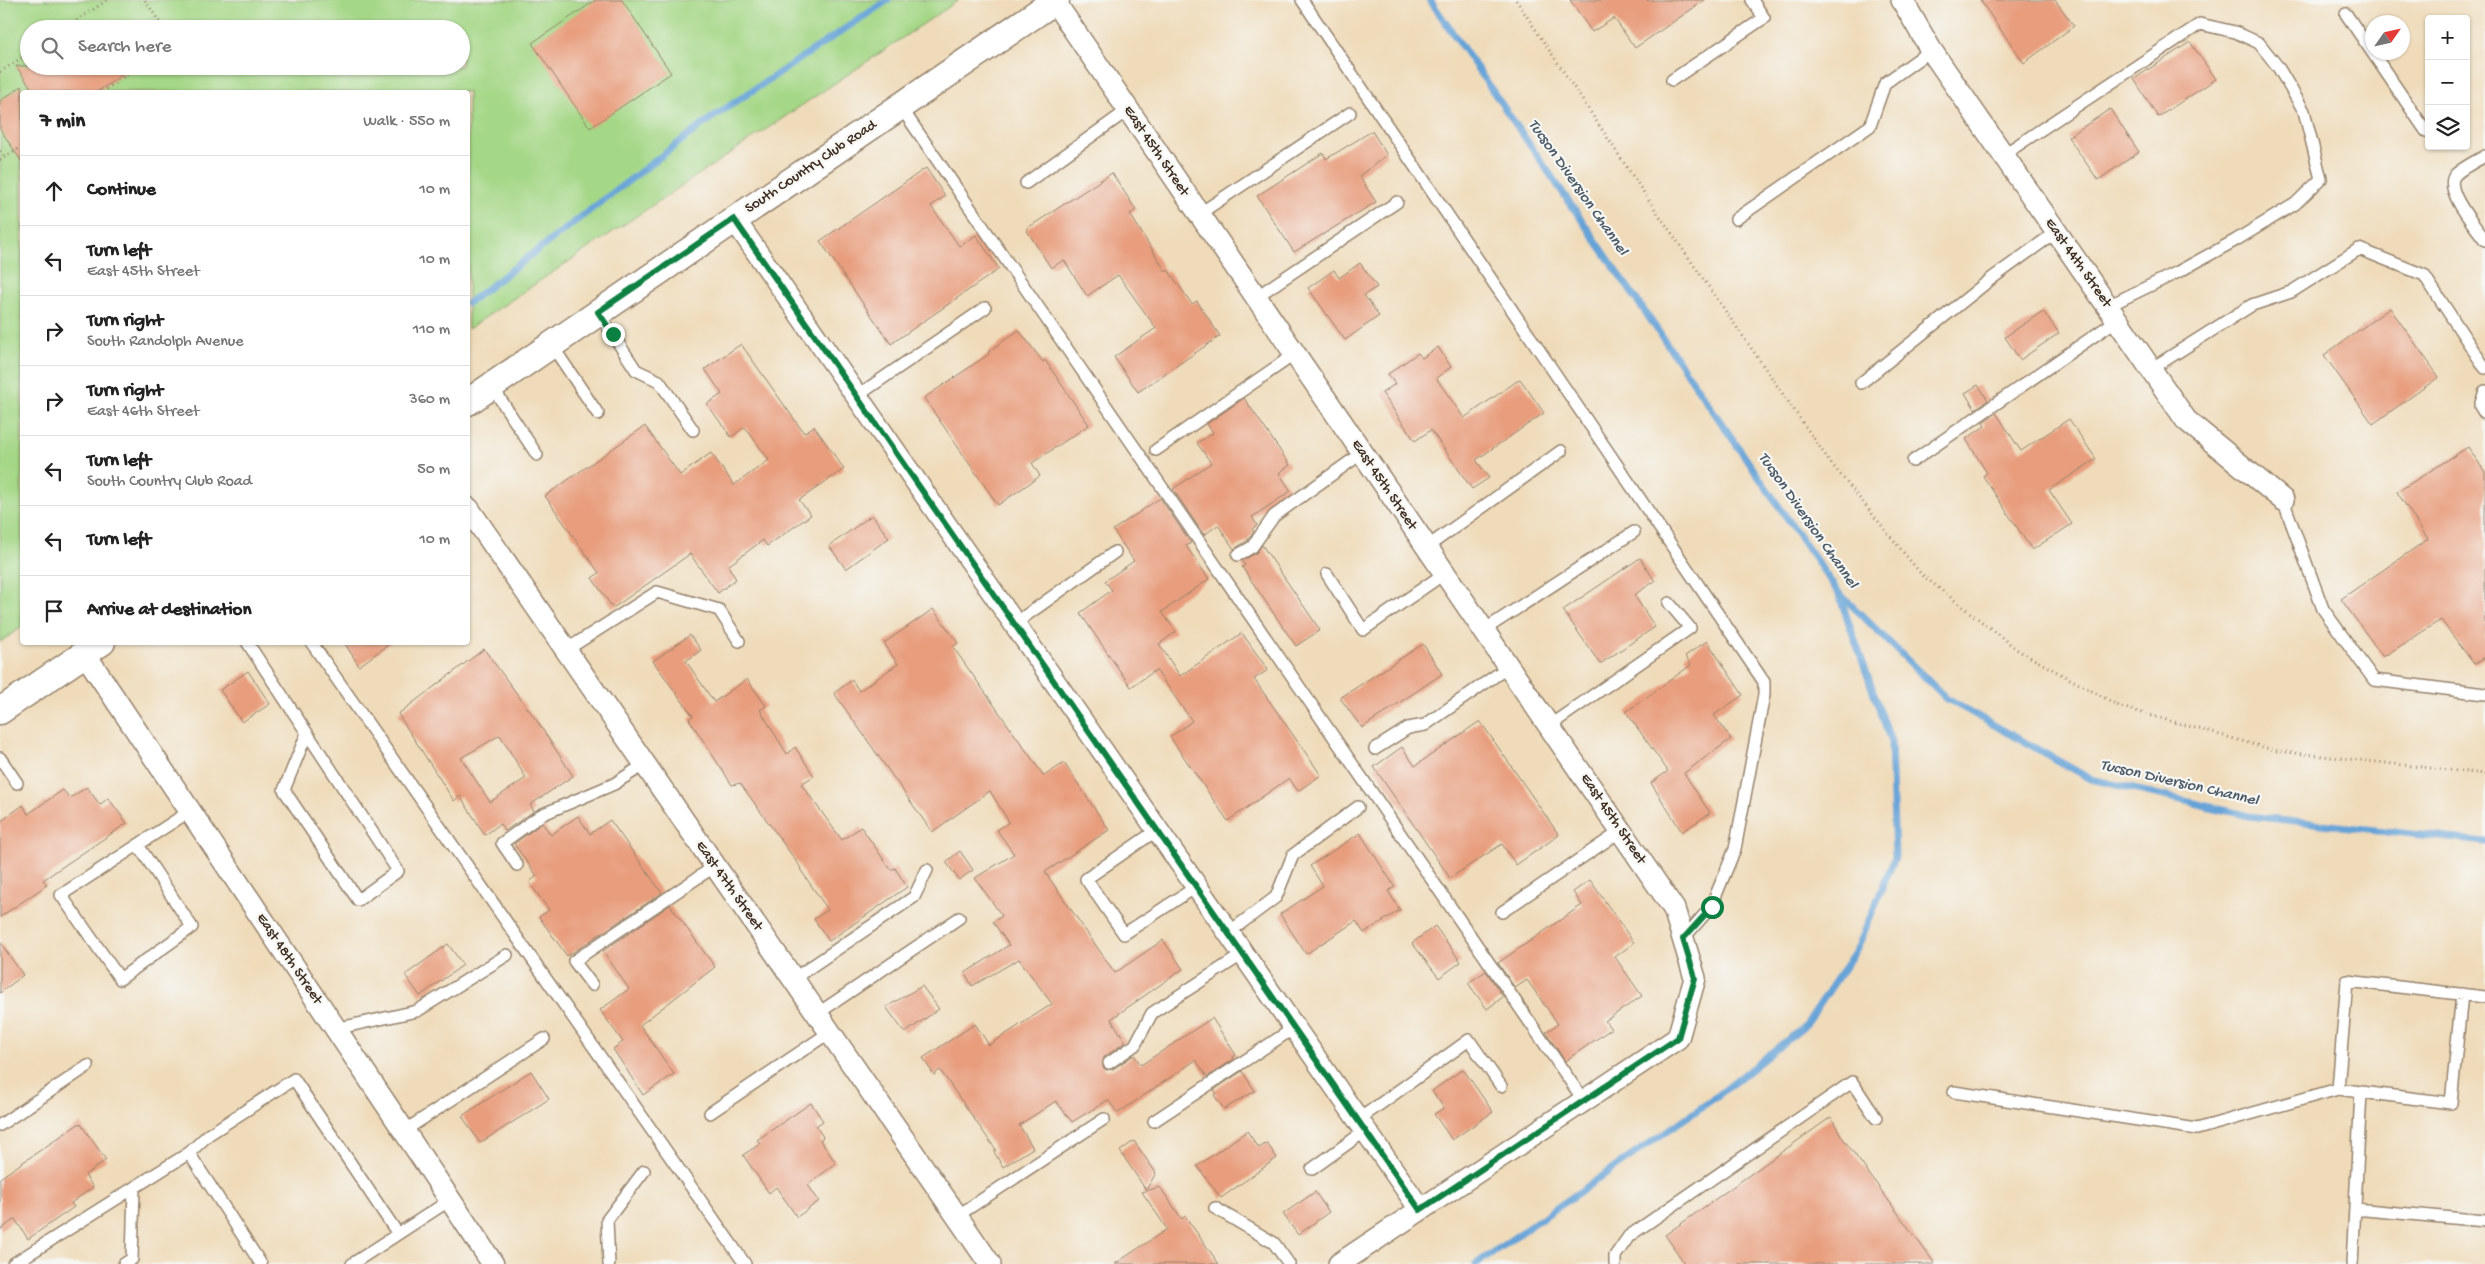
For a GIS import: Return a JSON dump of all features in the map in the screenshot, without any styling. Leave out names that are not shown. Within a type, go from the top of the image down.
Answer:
[{"type":"street","name":"East 44th Street","points":[[1902,0],[1931,50],[2186,420],[2283,500]]},
{"type":"street","name":"East 45th Street","points":[[1055,1],[1674,909],[1695,978],[1678,1038],[1584,1100]]},
{"type":"street","name":"South Country Club Road","points":[[470,401],[1055,1]]},
{"type":"street","points":[[734,219],[1420,1210]]},
{"type":"street","name":"East 47th Street","points":[[470,511],[990,1264]]},
{"type":"street","points":[[0,711],[93,648]]},
{"type":"street","name":"East 48th Street","points":[[93,648],[190,811],[493,1264]]},
{"type":"street","points":[[1340,1264],[1584,1100]]},
{"type":"lane","points":[[1302,0],[1764,682],[1764,695],[1735,849],[1712,907],[1683,939]]},
{"type":"lane","points":[[1672,80],[1764,18],[1752,0]]},
{"type":"lane","points":[[2346,14],[2425,130]]},
{"type":"lane","points":[[1913,461],[2112,313],[2295,204],[2320,179],[2304,111],[2278,67],[2259,43],[2235,32],[2200,24],[2003,154]]},
{"type":"lane","points":[[1736,219],[1870,126],[1885,83],[1931,50]]},
{"type":"lane","points":[[900,106],[1584,1100]]},
{"type":"lane","points":[[1026,183],[1128,110]]},
{"type":"lane","points":[[1200,214],[1350,113]]},
{"type":"lane","points":[[2485,156],[2455,176],[2452,184],[2454,194],[2485,240]]},
{"type":"lane","points":[[1256,297],[1397,202]]},
{"type":"lane","points":[[1861,383],[1991,279],[2056,232]]},
{"type":"lane","points":[[2151,369],[2252,305],[2291,292],[2359,249],[2424,276],[2485,368]]},
{"type":"lane","points":[[857,396],[985,308]]},
{"type":"lane","points":[[598,312],[636,370],[659,381],[693,430]]},
{"type":"lane","points":[[551,344],[598,414]]},
{"type":"lane","points":[[1156,450],[1294,354]]},
{"type":"lane","points":[[492,385],[537,455]]},
{"type":"lane","points":[[2485,390],[2480,406],[2485,414]]},
{"type":"lane","points":[[1427,547],[1561,452]]},
{"type":"lane","points":[[1238,555],[1252,547],[1274,516],[1362,453]]},
{"type":"lane","points":[[2283,500],[2323,609],[2374,680],[2485,694]]},
{"type":"lane","points":[[1484,630],[1634,532]]},
{"type":"lane","points":[[1014,624],[1115,552]]},
{"type":"lane","points":[[1327,574],[1364,630],[1444,574]]},
{"type":"lane","points":[[566,650],[656,592],[719,610],[739,641]]},
{"type":"lane","points":[[1549,726],[1690,628],[1669,603]]},
{"type":"lane","points":[[249,645],[307,733],[398,872],[358,900],[284,790],[307,733]]},
{"type":"lane","points":[[312,645],[745,1264]]},
{"type":"lane","points":[[1376,749],[1408,728],[1425,725],[1508,667]]},
{"type":"lane","points":[[0,758],[17,783]]},
{"type":"lane","points":[[517,865],[502,843],[542,815],[614,784],[645,764]]},
{"type":"lane","points":[[1228,933],[1276,897],[1293,855],[1358,807]]},
{"type":"lane","points":[[138,845],[192,927],[120,979],[62,894],[190,811]]},
{"type":"lane","points":[[1157,830],[1086,878],[1124,934],[1196,886]]},
{"type":"lane","points":[[1502,912],[1621,831]]},
{"type":"lane","points":[[592,984],[574,961],[715,866]]},
{"type":"lane","points":[[793,979],[914,897],[927,870]]},
{"type":"lane","points":[[817,1014],[958,918]]},
{"type":"lane","points":[[1109,1063],[1135,1046],[1152,1013],[1243,954]]},
{"type":"lane","points":[[336,1029],[417,1010],[507,955]]},
{"type":"lane","points":[[2338,1089],[2347,981],[2485,997]]},
{"type":"lane","points":[[1954,1092],[2197,1129],[2338,1089],[2451,1103],[2462,994]]},
{"type":"lane","points":[[1154,1121],[1294,1028]]},
{"type":"lane","points":[[710,1113],[830,1032]]},
{"type":"lane","points":[[404,1131],[544,1039]]},
{"type":"lane","points":[[1312,1169],[1469,1040],[1501,1086]]},
{"type":"lane","points":[[0,1125],[88,1066]]},
{"type":"lane","points":[[13,1264],[189,1153],[208,1135],[294,1079],[398,1234]]},
{"type":"lane","points":[[1615,1264],[1615,1256],[1629,1236],[1852,1082],[1876,1118]]},
{"type":"lane","points":[[2352,1264],[2361,1092]]},
{"type":"lane","points":[[957,1216],[1104,1119]]},
{"type":"lane","points":[[189,1153],[261,1264]]},
{"type":"lane","points":[[609,1264],[607,1220],[644,1171]]},
{"type":"lane","points":[[124,1264],[132,1259],[134,1188]]},
{"type":"lane","points":[[352,1264],[450,1200]]},
{"type":"lane","points":[[1216,1208],[1274,1242],[1289,1264]]},
{"type":"lane","points":[[2354,1209],[2485,1221]]},
{"type":"path","points":[[77,20],[107,0]]},
{"type":"path","points":[[145,0],[158,20]]},
{"type":"path","points":[[1516,0],[1650,202],[1830,462],[1921,574],[2019,651],[2121,707],[2277,751],[2485,774]]},
{"type":"path","points":[[0,72],[20,59]]},
{"type":"path","points":[[105,90],[127,75]]},
{"type":"path","points":[[0,160],[20,148]]},
{"type":"path","points":[[0,151],[5,158]]},
{"type":"green space","points":[[0,0],[959,0],[470,328],[470,90],[20,90],[20,628],[0,642]]},
{"type":"building","points":[[596,0],[622,0],[671,73],[590,128],[532,43]]},
{"type":"building","points":[[1570,0],[1705,0],[1635,48],[1614,18],[1592,32]]},
{"type":"building","points":[[1980,0],[2055,0],[2074,26],[2024,63]]},
{"type":"building","points":[[2190,42],[2216,79],[2158,117],[2134,79]]},
{"type":"building","points":[[22,75],[122,75],[100,90],[33,90]]},
{"type":"building","points":[[22,86],[22,90],[20,90],[20,159],[0,129],[0,101]]},
{"type":"building","points":[[2110,109],[2139,152],[2098,180],[2068,137]]},
{"type":"building","points":[[1372,131],[1387,155],[1359,176],[1376,202],[1294,252],[1257,196],[1323,153],[1326,159]]},
{"type":"building","points":[[926,168],[945,196],[931,206],[959,246],[976,235],[999,269],[891,344],[820,241]]},
{"type":"building","points":[[1112,173],[1136,210],[1130,214],[1166,272],[1168,270],[1192,304],[1197,301],[1220,336],[1138,392],[1114,357],[1156,328],[1118,275],[1087,296],[1064,260],[1051,268],[1026,229]]},
{"type":"building","points":[[1360,263],[1377,287],[1364,295],[1379,316],[1345,340],[1308,288],[1334,270],[1339,278]]},
{"type":"building","points":[[2390,308],[2439,377],[2373,424],[2324,355]]},
{"type":"building","points":[[2043,311],[2059,333],[2020,360],[2005,337]]},
{"type":"building","points":[[1019,330],[1043,362],[1045,360],[1089,425],[1032,463],[1040,476],[998,505],[924,398],[989,354],[988,352]]},
{"type":"building","points":[[741,344],[804,433],[814,426],[844,469],[799,500],[811,515],[767,546],[763,540],[728,566],[736,579],[718,593],[690,554],[613,608],[592,578],[599,573],[545,496],[645,426],[680,475],[711,453],[734,485],[769,460],[745,427],[731,437],[707,404],[722,394],[705,369]]},
{"type":"building","points":[[1438,347],[1451,367],[1436,378],[1464,418],[1520,379],[1544,413],[1476,460],[1489,478],[1472,489],[1431,430],[1415,441],[1382,393],[1395,384],[1388,374],[1418,353],[1422,358]]},
{"type":"building","points":[[1978,385],[1988,400],[1975,409],[1965,393]]},
{"type":"building","points":[[1244,398],[1290,465],[1279,473],[1291,491],[1252,517],[1257,525],[1252,529],[1254,532],[1247,541],[1234,549],[1218,525],[1204,535],[1173,489],[1211,463],[1197,443],[1213,433],[1207,424]]},
{"type":"building","points":[[1996,413],[2021,451],[2069,419],[2096,459],[2049,490],[2072,524],[2032,550],[1983,476],[1987,473],[1966,439],[1985,426],[1983,422]]},
{"type":"building","points":[[2468,447],[2485,472],[2485,657],[2474,664],[2441,620],[2383,657],[2341,599],[2428,539],[2397,492]]},
{"type":"building","points":[[1160,498],[1191,543],[1186,546],[1209,579],[1162,612],[1176,632],[1159,644],[1180,676],[1242,633],[1268,670],[1254,679],[1321,775],[1298,791],[1289,778],[1228,821],[1170,737],[1192,721],[1156,670],[1131,687],[1080,613],[1112,590],[1105,581],[1134,561],[1113,530]]},
{"type":"building","points":[[872,515],[889,538],[846,569],[829,546]]},
{"type":"building","points":[[1262,545],[1320,630],[1296,646],[1242,567],[1245,565],[1242,561],[1256,553]]},
{"type":"building","points":[[1640,558],[1655,581],[1634,595],[1655,627],[1600,664],[1563,610]]},
{"type":"building","points":[[933,609],[958,643],[953,647],[1044,776],[1064,763],[1109,830],[1045,872],[1115,973],[1163,940],[1183,969],[1111,1019],[1126,1042],[1104,1057],[1103,1067],[1106,1070],[1113,1069],[1134,1055],[1141,1065],[1212,1018],[1236,1055],[1233,1057],[1234,1059],[1207,1077],[1196,1060],[1118,1113],[1108,1100],[1072,1122],[1056,1101],[1019,1125],[1033,1148],[1003,1167],[994,1152],[996,1150],[940,1070],[934,1075],[923,1058],[975,1024],[989,1045],[1052,1004],[1019,959],[972,986],[965,973],[1009,945],[993,922],[1002,916],[975,878],[1014,854],[997,830],[1009,822],[990,791],[932,832],[834,693],[852,680],[859,691],[898,664],[884,643]]},
{"type":"building","points":[[690,635],[701,650],[686,661],[714,702],[747,679],[766,706],[760,710],[787,754],[795,747],[814,776],[801,784],[842,840],[861,827],[891,870],[895,868],[907,887],[829,941],[814,919],[828,910],[801,868],[740,783],[732,785],[689,719],[693,716],[653,661]]},
{"type":"building","points":[[1707,641],[1743,695],[1714,715],[1731,739],[1684,773],[1710,813],[1682,832],[1651,783],[1668,771],[1626,712],[1691,665],[1685,656]]},
{"type":"building","points":[[1423,644],[1442,674],[1362,728],[1340,698]]},
{"type":"building","points":[[346,645],[388,645],[359,666]]},
{"type":"building","points":[[484,649],[537,721],[573,776],[530,805],[534,811],[505,831],[500,824],[485,835],[460,796],[454,801],[398,714]],"holes":[[[500,735],[526,778],[490,802],[461,758]]]},
{"type":"building","points":[[248,671],[270,704],[242,722],[220,690]]},
{"type":"building","points":[[1480,721],[1559,835],[1516,865],[1502,844],[1450,878],[1374,767],[1402,747],[1415,766]]},
{"type":"building","points":[[87,787],[100,805],[108,798],[127,823],[43,880],[47,885],[0,917],[0,822],[23,805],[28,814],[63,790],[70,798]]},
{"type":"building","points":[[578,816],[590,834],[610,820],[662,893],[567,956],[539,917],[549,910],[529,882],[537,876],[514,844],[542,823],[551,835]]},
{"type":"building","points":[[1360,833],[1395,887],[1388,891],[1400,910],[1364,933],[1356,921],[1306,954],[1280,914],[1323,886],[1310,866]]},
{"type":"building","points":[[960,851],[973,870],[959,880],[946,862]]},
{"type":"building","points":[[1590,880],[1634,943],[1615,957],[1642,996],[1605,1021],[1611,1029],[1565,1061],[1546,1032],[1558,1024],[1527,980],[1515,988],[1498,963],[1582,905],[1573,892]]},
{"type":"building","points":[[670,905],[715,967],[640,1025],[674,1074],[643,1095],[613,1049],[623,1042],[600,1010],[629,989],[603,951]]},
{"type":"building","points":[[1435,926],[1461,962],[1439,978],[1412,943]]},
{"type":"building","points":[[0,942],[23,975],[0,993]]},
{"type":"building","points":[[448,944],[463,965],[420,996],[405,975]]},
{"type":"building","points":[[1486,971],[1503,997],[1487,1009],[1468,983]]},
{"type":"building","points":[[922,986],[939,1009],[905,1033],[886,1007]]},
{"type":"building","points":[[1463,1069],[1493,1112],[1452,1140],[1434,1114],[1444,1108],[1432,1091]]},
{"type":"building","points":[[531,1071],[549,1099],[480,1143],[462,1116]]},
{"type":"building","points":[[1242,1071],[1255,1091],[1224,1109],[1214,1095],[1217,1094],[1214,1090]]},
{"type":"building","points":[[811,1103],[823,1121],[816,1126],[823,1137],[820,1140],[836,1163],[808,1185],[819,1201],[797,1217],[776,1187],[769,1193],[743,1155],[760,1144],[757,1140]]},
{"type":"building","points":[[1831,1117],[1842,1137],[1935,1264],[1685,1264],[1665,1235]]},
{"type":"building","points":[[80,1123],[106,1160],[85,1175],[93,1187],[71,1203],[74,1207],[28,1239],[15,1219],[0,1230],[0,1178]]},
{"type":"building","points":[[1247,1131],[1259,1148],[1267,1143],[1277,1158],[1221,1198],[1197,1166]]},
{"type":"building","points":[[1134,1141],[1156,1173],[1146,1190],[1120,1151]]},
{"type":"building","points":[[1160,1187],[1182,1219],[1185,1216],[1219,1264],[1115,1264],[1167,1229],[1142,1192]]},
{"type":"building","points":[[1315,1192],[1329,1212],[1298,1235],[1283,1214]]},
{"type":"waterway","points":[[470,301],[710,119],[888,0]]},
{"type":"waterway","name":"Tucson Diversion Channel","points":[[1430,0],[1838,592],[1947,699],[2091,779],[2249,816],[2485,842]]},
{"type":"waterway","points":[[1476,1264],[1716,1097],[1806,1025],[1858,947],[1895,857],[1891,742],[1839,595]]},
{"type":"route","points":[[613,334],[598,312],[734,219],[1420,1210],[1678,1038],[1695,978],[1683,939],[1712,907]]}]
